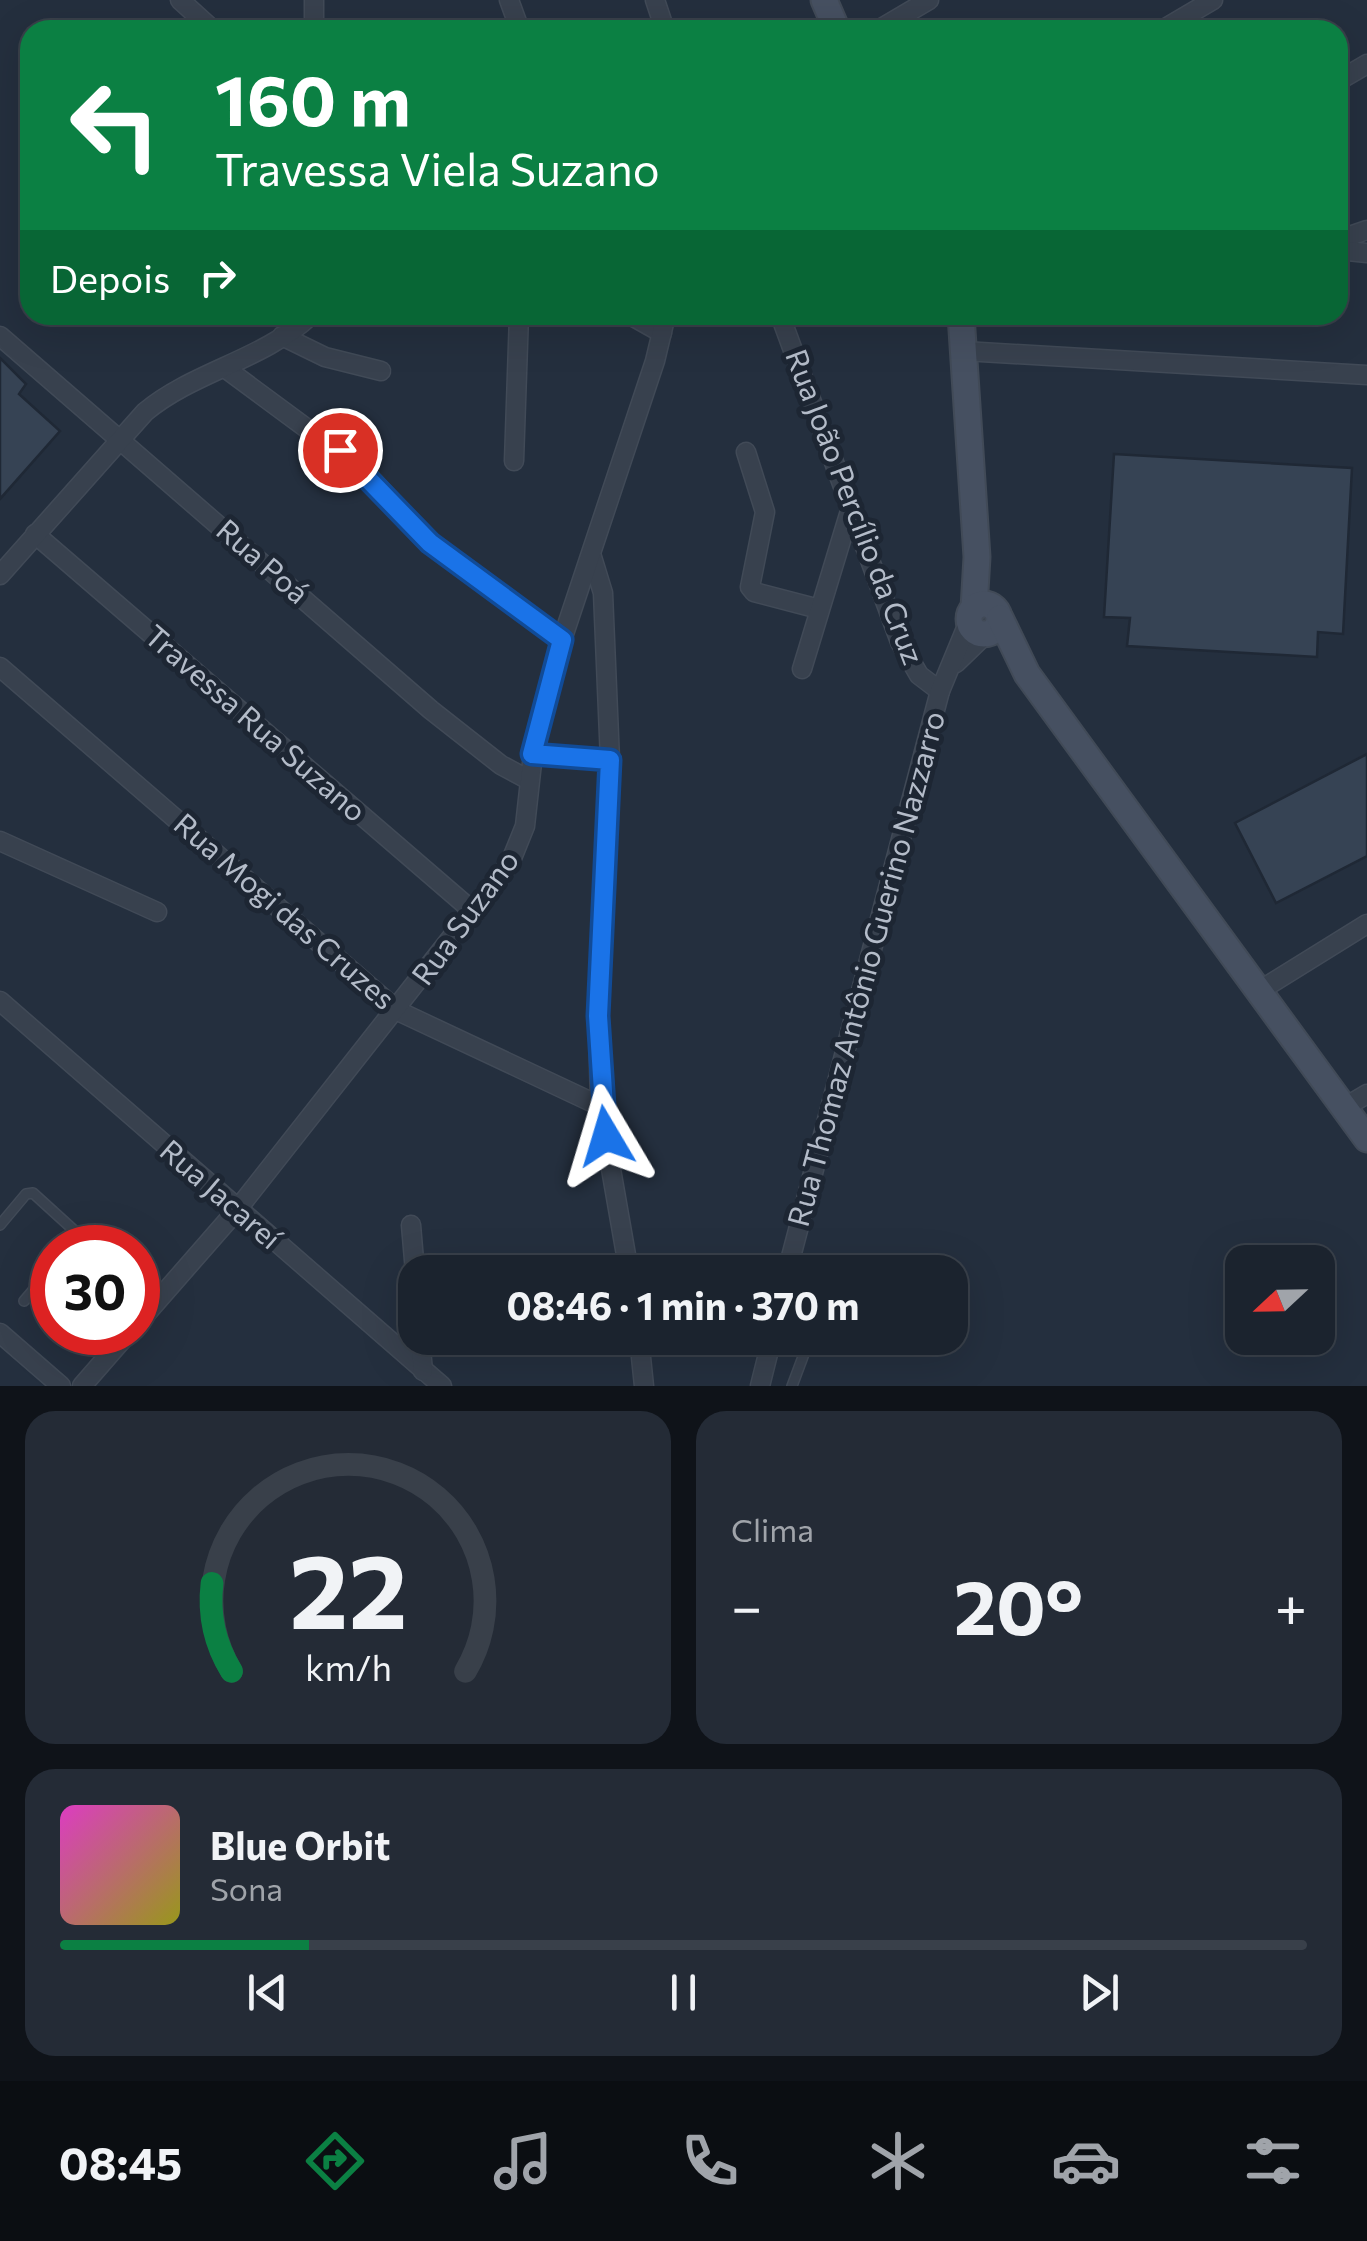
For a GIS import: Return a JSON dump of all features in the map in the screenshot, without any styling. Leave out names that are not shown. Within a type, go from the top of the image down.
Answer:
[{"type":"main road","points":[[962,325],[976,558],[985,620],[1259,991],[1356,1101],[1367,1139]]},
{"type":"street","points":[[180,0],[201,20]]},
{"type":"street","points":[[895,20],[928,0]]},
{"type":"street","points":[[1179,20],[1213,0]]},
{"type":"street","points":[[0,575],[120,438],[162,397],[226,368],[297,325]]},
{"type":"street","points":[[514,461],[519,325]]},
{"type":"street","name":"Rua Suzano","points":[[160,1298],[236,1211],[398,1010],[475,913],[520,845],[532,754],[562,640],[592,557],[664,325]]},
{"type":"street","name":"Rua João Percílio da Cruz","points":[[784,325],[908,661],[940,691]]},
{"type":"street","name":"Rua Poá","points":[[0,336],[431,710],[501,765],[529,780]]},
{"type":"street","points":[[282,336],[325,357],[381,371]]},
{"type":"street","points":[[964,351],[1367,374]]},
{"type":"street","points":[[226,368],[363,470],[430,543],[562,640]]},
{"type":"street","points":[[746,452],[764,512],[750,587],[754,592],[819,609]]},
{"type":"street","points":[[802,670],[850,511]]},
{"type":"street","name":"Travessa Rua Suzano","points":[[35,534],[475,913]]},
{"type":"street","points":[[592,557],[602,593],[610,760],[598,1016],[600,1106],[626,1255]]},
{"type":"street","name":"Rua Thomaz Antônio Guerino Nazzarro","points":[[791,1255],[940,691],[985,620]]},
{"type":"street","name":"Rua Mogi das Cruzes","points":[[0,667],[398,1010],[600,1106]]},
{"type":"street","points":[[532,754],[610,760]]},
{"type":"street","points":[[0,841],[158,912]]},
{"type":"street","points":[[1259,991],[1367,924]]},
{"type":"street","name":"Rua Jacareí","points":[[0,1001],[236,1211],[442,1386]]},
{"type":"street","points":[[411,1226],[414,1255]]},
{"type":"street","points":[[0,1333],[61,1386]]},
{"type":"street","points":[[82,1386],[109,1355]]},
{"type":"street","points":[[422,1355],[423,1371]]},
{"type":"street","points":[[641,1355],[644,1386]]},
{"type":"street","points":[[760,1386],[768,1355]]},
{"type":"lane","points":[[0,1225],[26,1194],[33,1194],[68,1225]]},
{"type":"lane","points":[[24,1301],[30,1294]]},
{"type":"lane","points":[[792,1386],[804,1355]]},
{"type":"building","points":[[0,358],[26,384],[19,394],[60,431],[0,499]]},
{"type":"building","points":[[1114,454],[1352,468],[1343,634],[1318,632],[1317,657],[1127,646],[1130,618],[1104,617]]},
{"type":"building","points":[[1367,754],[1367,856],[1276,903],[1235,823]]},
{"type":"route","points":[[340,450],[430,543],[562,640],[532,754],[610,760],[598,1016],[600,1106],[606,1136]]}]
